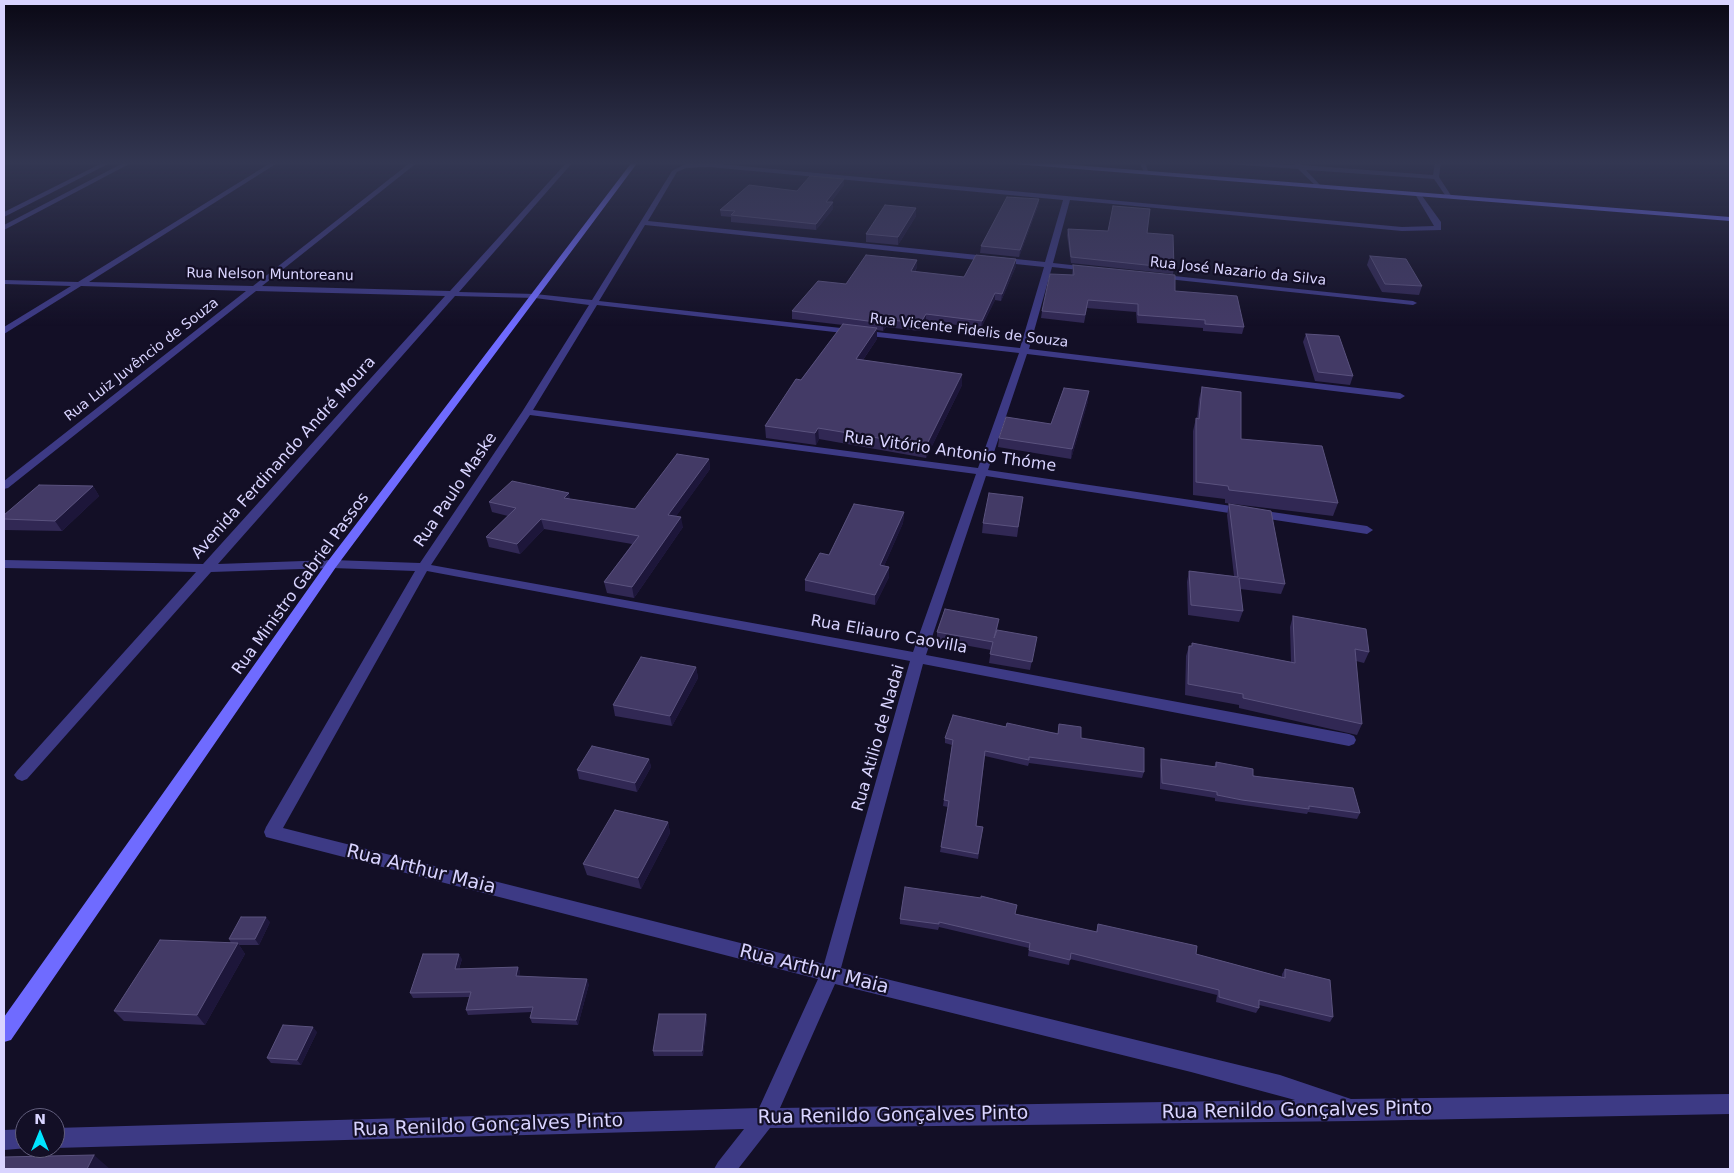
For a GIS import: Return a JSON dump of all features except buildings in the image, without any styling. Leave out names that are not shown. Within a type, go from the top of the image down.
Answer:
[{"type":"street","points":[[4,228],[25,217]]},
{"type":"street","points":[[4,331],[188,217]]},
{"type":"street","name":"Rua Luiz Juvêncio de Souza","points":[[4,486],[346,217]]},
{"type":"street","name":"Avenida Ferdinando André Moura","points":[[22,774],[521,217]]},
{"type":"street","name":"Rua Ministro Gabriel Passos","points":[[4,1033],[332,564],[594,217]]},
{"type":"street","name":"Rua Paulo Maske","points":[[272,832],[423,568],[527,412],[648,217]]},
{"type":"street","name":"Rua Atilio de Nadai","points":[[725,1169],[765,1118],[830,974],[918,658],[1024,351],[1062,217]]},
{"type":"street","points":[[1272,217],[1402,228],[1438,228],[1438,222],[1434,217]]},
{"type":"street","points":[[1701,217],[1730,219]]},
{"type":"street","points":[[644,223],[1097,270]]},
{"type":"street","name":"Rua José Nazario da Silva","points":[[1146,275],[1413,302]]},
{"type":"street","name":"Rua Nelson Muntoreanu","points":[[4,282],[535,296]]},
{"type":"street","name":"Rua Vicente Fidelis de Souza","points":[[535,296],[1024,351],[1400,396]]},
{"type":"street","name":"Rua Vitório Antonio Thóme","points":[[527,412],[983,472],[1367,530]]},
{"type":"street","name":"Rua Eliauro Caovilla","points":[[4,564],[207,568],[332,564],[423,568],[918,658],[1349,740]]},
{"type":"street","name":"Rua Arthur Maia","points":[[272,832],[830,974],[1191,1062],[1280,1085],[1355,1111]]},
{"type":"street","name":"Rua Renildo Gonçalves Pinto","points":[[65,1138],[765,1118],[1355,1111],[1730,1104]]}]
